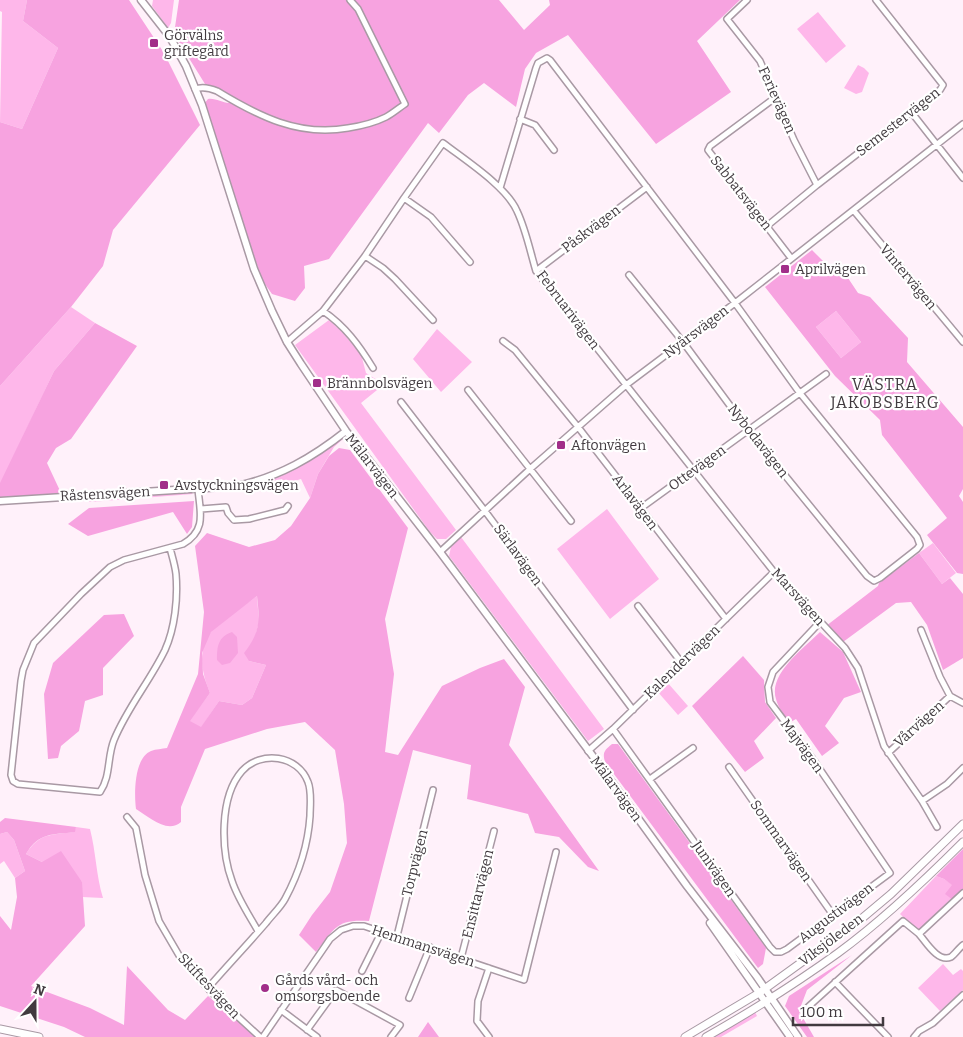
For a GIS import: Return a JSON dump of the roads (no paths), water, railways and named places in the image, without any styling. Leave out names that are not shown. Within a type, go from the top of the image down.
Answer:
[{"type":"main road","name":"Viksjöleden","points":[[684,1037],[762,991],[841,934],[878,904],[963,824]]},
{"type":"main road","name":"Viksjöleden","points":[[706,1037],[768,1001],[839,952],[939,866],[963,842]]},
{"type":"main road","points":[[0,1029],[39,1037]]},
{"type":"street","name":"Mälarvägen","points":[[141,0],[170,37],[186,66],[202,105],[254,269],[287,342],[346,431],[440,552],[687,886],[724,945],[762,991],[790,1037]]},
{"type":"street","points":[[195,89],[200,87],[209,88],[270,120],[293,127],[338,130],[362,126],[385,118],[405,104],[362,17],[350,0]]},
{"type":"street","name":"Ferievägen","points":[[747,0],[727,19],[760,62],[794,140],[817,185]]},
{"type":"street","name":"Semestervägen","points":[[767,226],[817,185],[912,113],[943,86],[876,0]]},
{"type":"street","points":[[500,188],[538,63],[547,58],[552,62],[735,303],[800,392]]},
{"type":"street","name":"Sabbatsvägen","points":[[776,97],[710,146],[708,150],[791,258]]},
{"type":"street","points":[[912,113],[963,178]]},
{"type":"street","points":[[520,119],[535,125],[554,150]]},
{"type":"street","name":"Nyårsvägen","points":[[440,552],[530,469],[626,385],[854,211],[963,124]]},
{"type":"street","name":"Februarivägen","points":[[404,198],[444,142],[500,188],[517,211],[536,271],[626,385]]},
{"type":"street","name":"Påskvägen","points":[[536,271],[647,187]]},
{"type":"street","points":[[287,342],[323,312],[366,256],[404,198],[431,217],[470,262]]},
{"type":"street","name":"Vintervägen","points":[[854,211],[963,342]]},
{"type":"street","points":[[366,256],[384,268],[433,320]]},
{"type":"street","name":"Nybodavägen","points":[[629,275],[683,342],[748,430],[867,576],[874,581],[898,565],[920,545],[917,537],[800,392]]},
{"type":"street","points":[[323,312],[336,320],[353,338],[373,368]]},
{"type":"street","name":"Arlavägen","points":[[504,341],[515,350],[578,427],[726,619]]},
{"type":"street","name":"Ottevägen","points":[[641,508],[826,374]]},
{"type":"street","name":"Marsvägen","points":[[626,385],[774,572],[845,648],[858,668],[888,753],[922,801],[937,827]]},
{"type":"street","points":[[468,390],[572,521]]},
{"type":"street","name":"Särlavägen","points":[[401,402],[485,511],[633,710]]},
{"type":"street","name":"Råstensvägen","points":[[0,501],[238,486],[273,476],[304,461],[346,431]]},
{"type":"street","points":[[170,548],[176,573],[171,631],[166,648],[113,742],[106,784],[100,792],[96,792],[18,784],[13,781],[11,775],[22,670],[34,643],[110,567],[124,560],[183,544],[192,538],[201,520],[198,489]]},
{"type":"street","points":[[200,509],[226,508],[234,520],[268,515],[286,510],[288,506]]},
{"type":"street","name":"Kalendervägen","points":[[588,751],[614,729],[774,572]]},
{"type":"street","points":[[638,606],[681,662]]},
{"type":"street","name":"Majvägen","points":[[820,622],[773,672],[768,687],[770,702],[815,762],[890,873]]},
{"type":"street","name":"Vårvägen","points":[[921,630],[940,677],[950,696],[963,703]]},
{"type":"street","name":"Vårvägen","points":[[888,753],[950,696]]},
{"type":"street","name":"Junivägen","points":[[614,729],[770,947],[775,952],[781,952]]},
{"type":"street","points":[[650,779],[693,748]]},
{"type":"street","points":[[208,988],[258,931],[284,901],[300,869],[307,844],[310,799],[308,782],[292,762],[279,758],[267,758],[254,762],[242,772],[232,789],[227,808],[224,834],[226,861],[240,900],[258,931]]},
{"type":"street","name":"Sommarvägen","points":[[729,767],[833,915]]},
{"type":"street","points":[[922,801],[947,784],[963,768]]},
{"type":"street","name":"Torpvägen","points":[[396,936],[433,790]]},
{"type":"street","name":"Skiftesvägen","points":[[127,817],[136,828],[145,875],[159,921],[180,957],[208,988],[261,1037]]},
{"type":"street","name":"Ensittarvägen","points":[[461,958],[494,831]]},
{"type":"street","name":"Hemmansvägen","points":[[261,1037],[330,939],[341,930],[353,926],[364,926],[396,936],[524,980],[556,852]]},
{"type":"street","name":"Augustivägen","points":[[781,952],[890,873]]},
{"type":"street","points":[[919,934],[963,893]]},
{"type":"street","points":[[808,1007],[903,920],[939,956],[944,958],[951,957],[963,945]]},
{"type":"street","points":[[362,971],[382,932]]},
{"type":"street","points":[[409,998],[430,947]]},
{"type":"street","name":"Hemmansvägen","points":[[488,968],[478,1001],[478,1022],[489,1037]]},
{"type":"street","points":[[835,982],[888,1037]]},
{"type":"street","points":[[307,1030],[336,990],[400,1025],[391,1037]]},
{"type":"street","points":[[914,1037],[963,996]]},
{"type":"street","name":"Mälarvägen","points":[[768,1001],[798,1037]]},
{"type":"street","points":[[280,1010],[316,1037]]},
{"type":"place","name":"Görvälns griftegård","points":[[154,43]]},
{"type":"place","name":"Aprilvägen","points":[[785,269]]},
{"type":"place","name":"Brännbolsvägen","points":[[317,383]]},
{"type":"place","name":"Aftonvägen","points":[[561,445]]},
{"type":"place","name":"Avstyckningsvägen","points":[[164,485]]},
{"type":"place","name":"Gårds vård- och omsorgsboende","points":[[265,988]]},
{"type":"district","name":"VÄSTRA JAKOBSBERG","points":[[885,393]]}]
